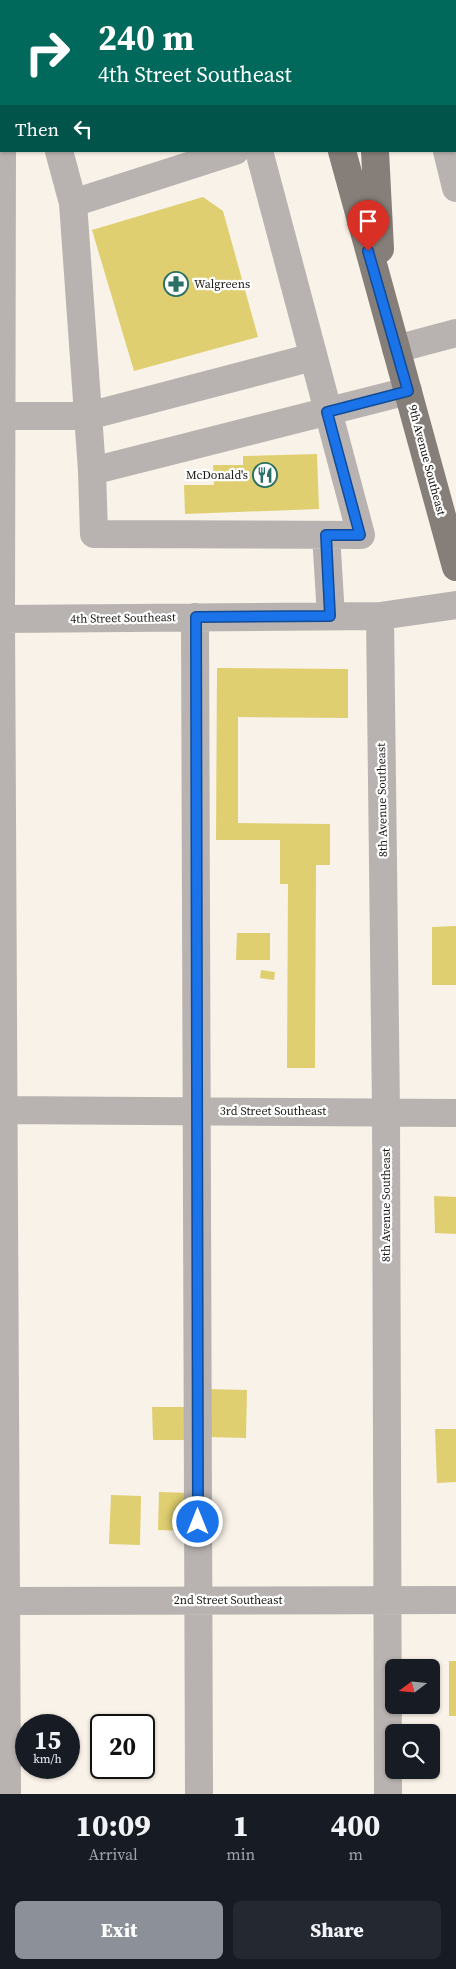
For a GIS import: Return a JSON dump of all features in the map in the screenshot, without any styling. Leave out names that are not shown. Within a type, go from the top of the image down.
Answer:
[{"type":"main road","name":"9th Avenue Southeast","points":[[342,152],[456,566]]},
{"type":"main road","points":[[375,152],[384,305]]},
{"type":"street","points":[[2,152],[0,619],[3,1601],[6,1794]]},
{"type":"street","points":[[59,152],[73,204],[92,471],[94,534],[360,535],[259,152]]},
{"type":"street","points":[[73,204],[232,152]]},
{"type":"street","points":[[447,152],[456,188]]},
{"type":"street","points":[[396,349],[456,333]]},
{"type":"street","points":[[1,416],[88,416],[313,357]]},
{"type":"street","points":[[92,471],[408,391]]},
{"type":"street","points":[[326,535],[330,616]]},
{"type":"street","name":"4th Street Southeast","points":[[0,619],[380,616],[456,605]]},
{"type":"street","name":"8th Avenue Southeast","points":[[380,616],[386,1111],[388,1794]]},
{"type":"street","points":[[196,617],[196,1111],[200,1794]]},
{"type":"street","name":"3rd Street Southeast","points":[[2,1110],[456,1112]]},
{"type":"street","name":"2nd Street Southeast","points":[[3,1601],[456,1600]]},
{"type":"building","name":"Walgreens","points":[[203,197],[223,211],[258,337],[134,371],[92,230]]},
{"type":"building","name":"McDonald's","points":[[317,454],[319,509],[185,514],[184,485],[214,485],[213,465],[243,465],[243,456]]},
{"type":"building","points":[[217,668],[348,669],[348,718],[238,717],[238,823],[330,824],[330,865],[316,865],[315,1068],[287,1068],[288,884],[280,884],[280,840],[216,840]]},
{"type":"building","points":[[456,926],[456,985],[432,985],[432,927]]},
{"type":"building","points":[[237,933],[270,933],[270,960],[236,960]]},
{"type":"building","points":[[261,970],[275,972],[274,980],[260,978]]},
{"type":"building","points":[[434,1196],[456,1197],[456,1234],[435,1233]]},
{"type":"building","points":[[208,1389],[247,1390],[246,1438],[207,1437]]},
{"type":"building","points":[[152,1407],[190,1407],[191,1440],[153,1440]]},
{"type":"building","points":[[435,1429],[456,1429],[456,1482],[437,1483]]},
{"type":"building","points":[[159,1492],[191,1493],[189,1531],[158,1530]]},
{"type":"building","points":[[111,1495],[141,1496],[140,1545],[109,1544]]},
{"type":"building","points":[[449,1661],[456,1661],[456,1716],[449,1716]]},
{"type":"place","name":"Walgreens","points":[[176,284]]},
{"type":"place","name":"McDonald's","points":[[265,475]]},
{"type":"route","points":[[198,1522],[196,617],[330,616],[326,535],[360,535],[327,412],[408,391],[368,251]]}]
